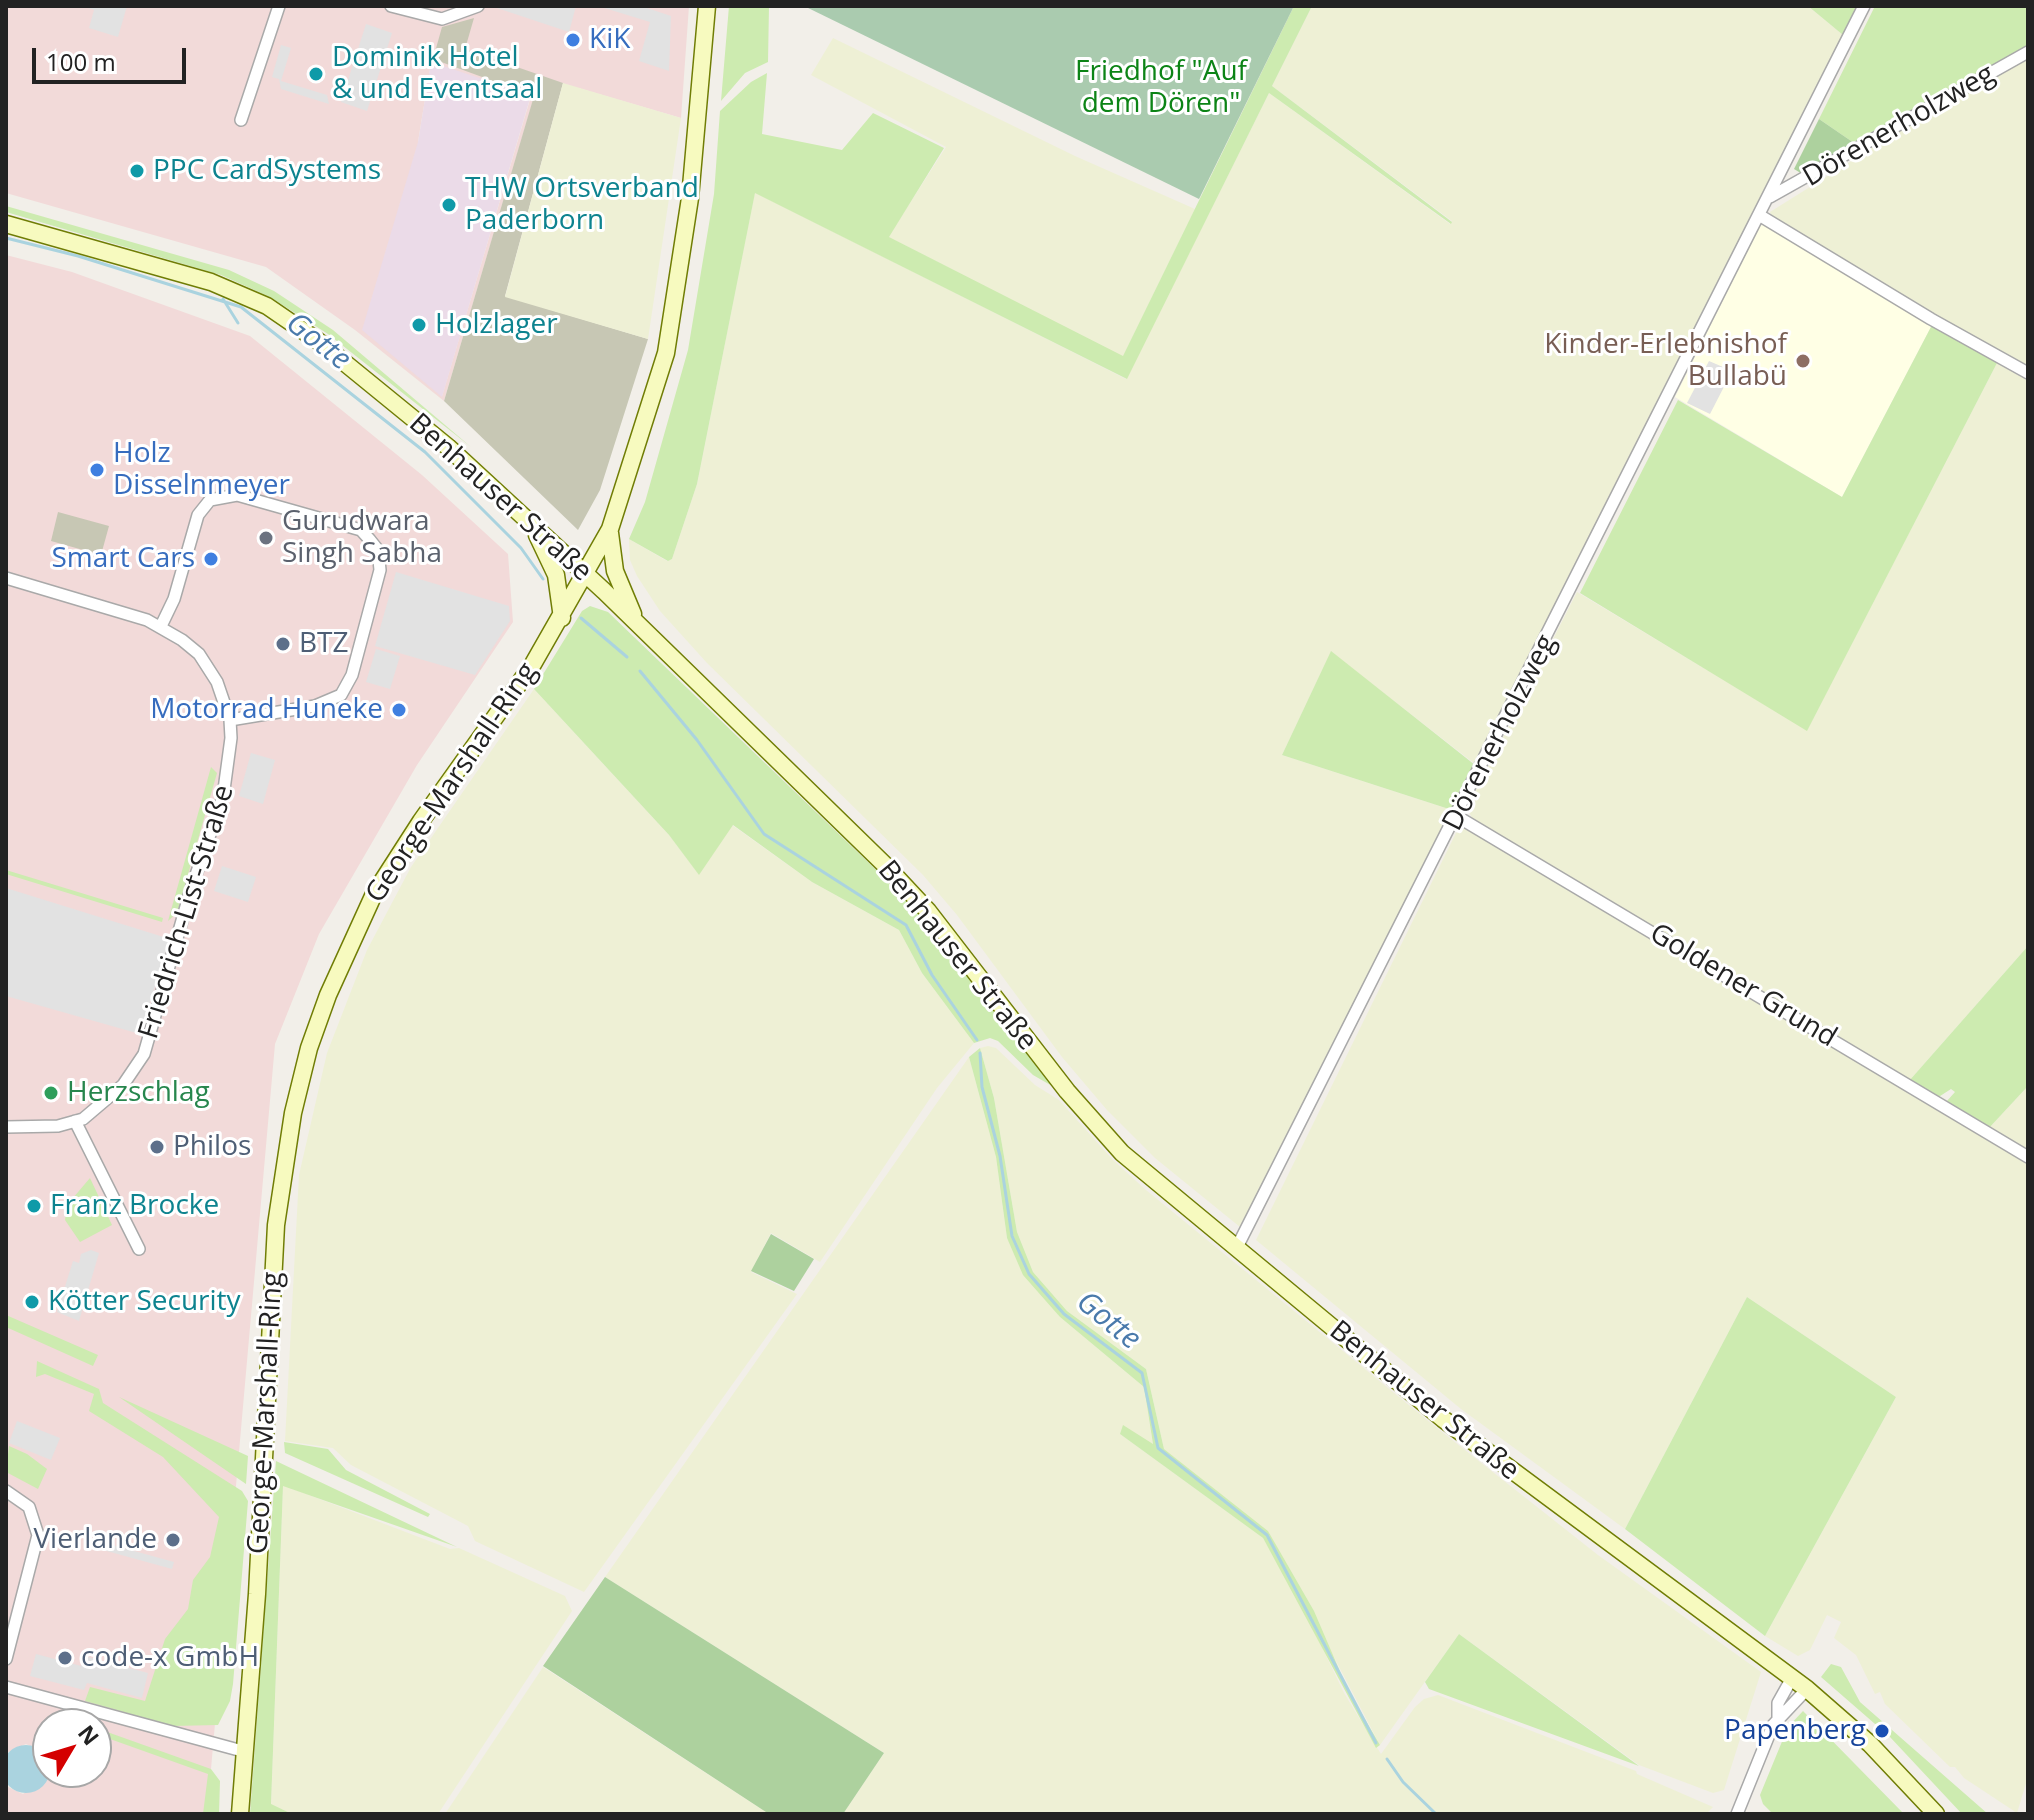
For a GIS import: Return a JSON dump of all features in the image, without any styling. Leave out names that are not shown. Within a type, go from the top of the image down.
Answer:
[{"type":"main road","name":"George-Marshall-Ring","points":[[240,1814],[263,1477],[274,1252],[282,1177],[306,1061],[328,995],[374,894],[562,618],[610,529],[666,353],[690,198],[707,6]]},
{"type":"main road","name":"Benhauser Straße","points":[[6,224],[211,282],[267,306],[318,341],[426,429],[587,575],[928,911],[1087,1116],[1122,1153],[1443,1419],[1807,1689],[1897,1772],[1936,1814]]},
{"type":"main road","points":[[531,523],[556,575],[562,618]]},
{"type":"main road","points":[[610,529],[617,580],[639,626]]},
{"type":"street","points":[[241,120],[279,6]]},
{"type":"street","points":[[391,6],[442,19],[478,6]]},
{"type":"street","name":"Dörenerholzweg","points":[[1236,1249],[1458,817],[1770,197],[1774,180],[1864,6]]},
{"type":"street","name":"Dörenerholzweg","points":[[1770,197],[2028,52]]},
{"type":"street","points":[[1759,215],[1931,319],[2028,373]]},
{"type":"street","points":[[161,626],[174,599],[198,515],[210,500],[237,495],[361,530],[378,550],[380,570],[352,675],[341,695],[315,706],[230,720]]},
{"type":"street","name":"Friedrich-List-Straße","points":[[6,578],[161,626],[203,660],[217,682],[230,720],[230,753],[223,797],[191,889],[144,1054],[123,1085],[75,1121],[41,1128],[6,1127]]},
{"type":"street","name":"Goldener Grund","points":[[1458,817],[2028,1157]]},
{"type":"street","points":[[75,1121],[139,1249]]},
{"type":"street","points":[[6,1491],[29,1507],[38,1535],[6,1659]]},
{"type":"street","points":[[1742,1813],[1778,1717],[1778,1703],[1792,1678]]},
{"type":"street","points":[[6,1687],[246,1752]]},
{"type":"street","points":[[1778,1717],[1807,1689]]},
{"type":"shaded area","points":[[6,6],[689,6],[681,118],[540,77],[444,401],[355,330],[266,267],[6,193]],"holes":[[[431,63],[531,96],[442,396],[418,142]]]},
{"type":"shaded area","points":[[83,6],[127,6],[118,37],[89,28],[94,10]]},
{"type":"shaded area","points":[[491,6],[576,6],[569,32]]},
{"type":"shaded area","points":[[598,6],[641,6],[671,16],[669,71],[639,61],[650,22]]},
{"type":"shaded area","points":[[1312,6],[1808,6],[1843,35],[1475,764],[1331,652],[1282,755],[1452,810],[1240,1227],[1155,1158],[1107,1110],[1062,1057],[957,915],[923,875],[707,663],[660,611],[630,560],[629,539],[667,561],[672,559],[697,484],[755,192],[1126,379],[1269,93],[1450,224],[1452,221],[1272,86]]},
{"type":"shaded area","points":[[474,18],[465,49],[563,83],[505,296],[648,339],[600,490],[578,530],[444,401],[534,96],[433,59],[442,27]]},
{"type":"shaded area","points":[[366,24],[392,33],[367,111],[341,102]]},
{"type":"shaded area","points":[[833,38],[1075,156],[1195,209],[1123,357],[888,237],[946,147],[811,75]]},
{"type":"shaded area","points":[[281,45],[291,48],[281,81],[327,95],[329,104],[281,89],[279,79],[272,77]]},
{"type":"shaded area","points":[[2028,57],[2028,372],[1772,218],[1770,212],[1920,118]]},
{"type":"shaded area","points":[[431,62],[531,95],[442,397],[362,330],[418,142]]},
{"type":"shaded area","points":[[563,83],[681,118],[648,339],[505,297]]},
{"type":"shaded area","name":"Kinder-Erlebnishof Bullabü","points":[[1767,223],[1932,325],[1842,497],[1675,397],[1760,226]]},
{"type":"shaded area","points":[[6,255],[72,272],[250,336],[422,475],[508,554],[513,622],[417,765],[319,934],[275,1044],[207,1814],[6,1814],[6,1786],[23,1794],[32,1786],[112,1788],[112,1708],[32,1708],[32,1747],[26,1744],[6,1753]]},
{"type":"shaded area","points":[[1709,361],[1723,367],[1721,372],[1729,377],[1710,414],[1687,403]]},
{"type":"shaded area","points":[[1997,363],[2028,381],[2028,946],[1909,1081],[1472,818],[1467,808],[1577,592],[1807,730]]},
{"type":"shaded area","points":[[58,512],[109,526],[101,555],[51,541]]},
{"type":"shaded area","points":[[396,572],[509,606],[510,621],[475,675],[375,646]]},
{"type":"shaded area","points":[[376,649],[400,656],[390,689],[366,682]]},
{"type":"shaded area","points":[[534,689],[669,835],[699,874],[732,825],[812,882],[899,930],[922,973],[974,1043],[937,1088],[820,1262],[771,1233],[751,1272],[797,1294],[584,1592],[475,1541],[468,1526],[351,1465],[333,1448],[285,1441],[299,1175],[327,1053],[367,950],[411,867]]},
{"type":"shaded area","points":[[251,753],[275,760],[263,804],[239,796]]},
{"type":"shaded area","points":[[1470,829],[2028,1162],[2028,1777],[2017,1813],[1964,1778],[1955,1767],[1950,1767],[1885,1704],[1880,1692],[1875,1694],[1856,1655],[1834,1638],[1841,1622],[1827,1615],[1810,1650],[1798,1656],[1765,1636],[1896,1397],[1747,1297],[1625,1529],[1461,1409],[1256,1240],[1456,833]]},
{"type":"shaded area","points":[[222,866],[256,877],[248,902],[214,891]]},
{"type":"shaded area","points":[[6,888],[170,939],[140,1034],[6,996]]},
{"type":"shaded area","points":[[980,1048],[996,1048],[1035,1085],[1059,1100],[1113,1160],[1146,1190],[1437,1428],[1598,1555],[1761,1672],[1724,1790],[1713,1793],[1639,1765],[1459,1634],[1380,1745],[1268,1531],[1164,1449],[1146,1369],[1067,1311],[1033,1272],[1017,1232],[994,1098]]},
{"type":"shaded area","points":[[969,1057],[996,1157],[1007,1238],[1060,1317],[1144,1387],[1153,1445],[1120,1434],[1263,1538],[1306,1614],[1344,1693],[1381,1754],[1415,1707],[1424,1699],[1438,1695],[1636,1771],[1713,1807],[1706,1814],[843,1814],[884,1753],[605,1577]]},
{"type":"shaded area","points":[[2028,1086],[2028,1152],[1989,1128]]},
{"type":"shaded area","points":[[91,1250],[99,1253],[79,1321],[57,1312],[73,1261],[79,1263],[81,1254]]},
{"type":"shaded area","points":[[17,1421],[60,1438],[51,1460],[9,1443]]},
{"type":"shaded area","points":[[283,1485],[450,1549],[459,1548],[565,1596],[572,1611],[438,1814],[292,1814],[271,1805]]},
{"type":"shaded area","points":[[87,1538],[174,1562],[172,1569],[85,1545]]},
{"type":"shaded area","points":[[36,1654],[81,1666],[84,1656],[148,1673],[142,1698],[87,1683],[84,1690],[30,1676]]},
{"type":"shaded area","points":[[543,1667],[769,1814],[445,1814]]},
{"type":"green space","points":[[729,6],[769,6],[768,62],[745,73],[721,101]]},
{"type":"green space","name":"Friedhof \"Auf dem Dören\"","points":[[804,6],[1294,6],[1199,199]]},
{"type":"green space","points":[[1294,6],[1312,6],[1272,86],[1451,224],[1269,93],[1127,379],[755,193],[697,484],[672,559],[668,561],[629,539],[645,502],[688,350],[714,194],[720,111],[751,82],[767,73],[762,134],[842,150],[873,113],[944,148],[889,237],[1123,356]]},
{"type":"green space","points":[[1808,6],[1859,6],[1843,35]]},
{"type":"green space","points":[[1875,6],[2028,6],[2028,46],[1857,145],[1819,119]]},
{"type":"green space","points":[[1819,119],[1857,145],[1804,175],[1794,169]]},
{"type":"green space","points":[[6,206],[229,270],[274,291],[333,330],[471,447],[328,334],[270,297],[221,275],[6,212]]},
{"type":"green space","points":[[1932,325],[1997,363],[1807,731],[1580,593],[1678,400],[1842,497]]},
{"type":"green space","points":[[590,606],[608,612],[922,914],[1052,1086],[1033,1075],[998,1041],[990,1038],[974,1043],[922,973],[899,930],[812,882],[733,825],[699,875],[669,835],[534,689],[582,611]]},
{"type":"green space","points":[[1331,651],[1475,765],[1452,810],[1282,755]]},
{"type":"green space","points":[[211,767],[217,773],[177,913],[168,921]]},
{"type":"green space","points":[[6,870],[163,918],[162,922],[6,874]]},
{"type":"green space","points":[[2028,946],[2028,1086],[1989,1128],[1946,1102],[1955,1092],[1951,1089],[1937,1098],[1909,1081]]},
{"type":"green space","points":[[980,1048],[994,1098],[1017,1232],[1033,1272],[1067,1311],[1146,1369],[1164,1449],[1268,1531],[1314,1611],[1348,1690],[1380,1745],[1376,1748],[1263,1538],[1120,1434],[1123,1425],[1153,1444],[1144,1387],[1060,1317],[1023,1275],[1007,1238],[996,1157],[969,1057]]},
{"type":"green space","points":[[90,1178],[112,1225],[80,1242],[65,1220],[67,1205]]},
{"type":"green space","points":[[771,1234],[814,1259],[794,1291],[751,1271]]},
{"type":"green space","points":[[1747,1297],[1896,1397],[1765,1636],[1625,1529]]},
{"type":"green space","points":[[6,1315],[98,1355],[93,1366],[6,1327]]},
{"type":"green space","points":[[37,1361],[99,1389],[103,1403],[242,1491],[248,1501],[233,1684],[230,1701],[218,1725],[173,1726],[85,1701],[90,1687],[145,1701],[165,1639],[188,1609],[193,1580],[210,1557],[219,1517],[163,1457],[89,1411],[94,1394],[45,1374],[36,1377]]},
{"type":"green space","points":[[119,1397],[248,1456],[246,1484]]},
{"type":"green space","points":[[284,1442],[328,1449],[346,1470],[430,1514],[428,1517],[285,1453]]},
{"type":"green space","points":[[9,1446],[27,1454],[47,1469],[38,1489],[6,1472]]},
{"type":"green space","points":[[276,1461],[457,1547],[283,1486],[271,1804],[292,1814],[250,1814]]},
{"type":"green space","points":[[605,1577],[884,1753],[843,1814],[769,1814],[543,1666]]},
{"type":"green space","points":[[1459,1634],[1639,1766],[1429,1689],[1425,1682]]},
{"type":"green space","points":[[1831,1664],[1841,1667],[1860,1702],[1988,1814],[1962,1814],[1890,1737],[1821,1677]]},
{"type":"green space","points":[[1803,1711],[1904,1814],[1773,1814],[1763,1804],[1760,1795],[1788,1727]]},
{"type":"green space","points":[[112,1734],[211,1769],[220,1781],[219,1814],[203,1814],[208,1774],[112,1740]]},
{"type":"water","points":[[26,1745],[32,1746],[32,1788],[40,1788],[26,1793],[9,1786],[2,1769],[9,1752]]},
{"type":"waterway","name":"Gotte","points":[[6,238],[78,256],[241,307],[425,452],[521,548],[543,579]]},
{"type":"waterway","points":[[223,299],[238,323]]},
{"type":"waterway","name":"Gotte","points":[[581,618],[627,657]]},
{"type":"waterway","name":"Gotte","points":[[640,671],[697,740],[764,834],[906,925],[932,975],[977,1040]]},
{"type":"waterway","name":"Gotte","points":[[980,1053],[982,1087],[1000,1156],[1012,1236],[1029,1274],[1064,1314],[1142,1373],[1158,1448],[1267,1535],[1376,1743]]},
{"type":"waterway","name":"Gotte","points":[[1387,1759],[1403,1782],[1436,1814]]},
{"type":"place","name":"KiK","points":[[573,40]]},
{"type":"place","name":"Dominik Hotel & und Eventsaal","points":[[316,74]]},
{"type":"place","name":"PPC CardSystems","points":[[137,171]]},
{"type":"place","name":"THW Ortsverband Paderborn","points":[[449,205]]},
{"type":"place","name":"Holzlager","points":[[419,325]]},
{"type":"place","name":"Kinder-Erlebnishof Bullabü","points":[[1803,361]]},
{"type":"place","name":"Holz Disselnmeyer","points":[[97,470]]},
{"type":"place","name":"Gurudwara Singh Sabha","points":[[266,538]]},
{"type":"place","name":"Smart Cars","points":[[211,559]]},
{"type":"place","name":"BTZ","points":[[283,644]]},
{"type":"place","name":"Motorrad Huneke","points":[[399,710]]},
{"type":"place","name":"Herzschlag","points":[[51,1093]]},
{"type":"place","name":"Philos","points":[[157,1147]]},
{"type":"place","name":"Franz Brocke","points":[[34,1206]]},
{"type":"place","name":"Kötter Security","points":[[32,1302]]},
{"type":"place","name":"Vierlande","points":[[173,1540]]},
{"type":"place","name":"code-x GmbH","points":[[65,1658]]},
{"type":"place","name":"Papenberg","points":[[1882,1731]]}]
